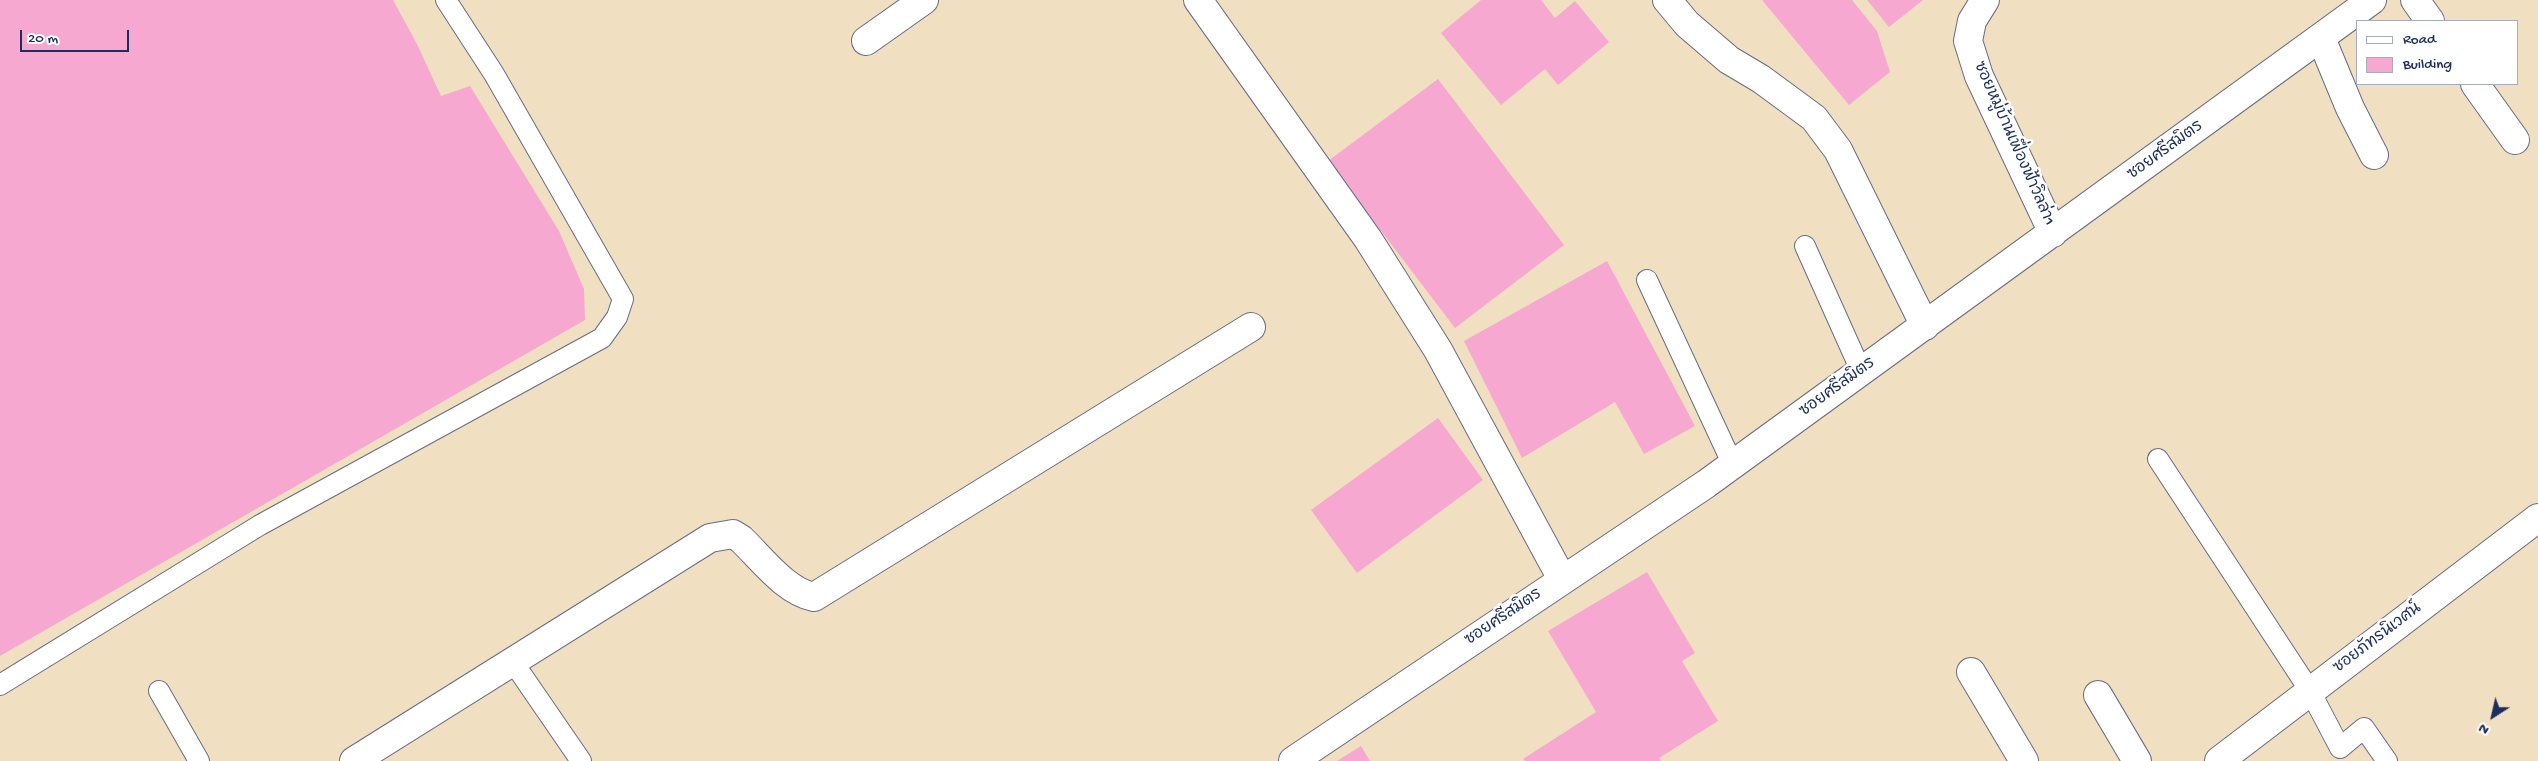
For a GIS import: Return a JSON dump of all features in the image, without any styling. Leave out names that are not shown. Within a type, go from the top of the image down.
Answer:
[{"type":"street","points":[[866,41],[924,0]]},
{"type":"street","points":[[1198,0],[1368,239],[1433,342],[1562,579]]},
{"type":"street","points":[[1667,0],[1687,24],[1729,60],[1791,100],[1814,118],[1838,150],[1925,326]]},
{"type":"street","name":"ซอยหมู่บ้านเฟื่องฟ้าวิลล่า1","points":[[1985,0],[1972,21],[1968,41],[1979,76],[2053,234]]},
{"type":"street","name":"ซอยศรีสมิตร","points":[[1292,761],[1733,465],[1860,371],[2053,234],[2372,0]]},
{"type":"street","points":[[2415,0],[2429,20]]},
{"type":"street","points":[[2321,38],[2350,108],[2374,156]]},
{"type":"street","points":[[2476,85],[2515,140]]},
{"type":"street","points":[[354,761],[710,538],[733,534],[741,539],[802,595],[814,597],[1251,327]]},
{"type":"street","name":"ซอยภัทรนิเวศน์","points":[[2219,761],[2538,518]]},
{"type":"street","points":[[1971,672],[2024,761]]},
{"type":"street","points":[[2098,696],[2136,761]]},
{"type":"lane","points":[[0,685],[260,525],[602,338],[617,317],[622,299],[494,74],[446,0]]},
{"type":"lane","points":[[1805,246],[1860,371]]},
{"type":"lane","points":[[1647,280],[1733,465]]},
{"type":"lane","points":[[2158,459],[2310,691],[2340,748],[2364,728],[2387,761]]},
{"type":"lane","points":[[513,662],[581,761]]},
{"type":"lane","points":[[158,691],[199,761]]},
{"type":"building","points":[[0,0],[393,0],[417,44],[441,96],[470,86],[559,231],[584,289],[585,320],[0,656]]},
{"type":"building","points":[[1481,0],[1541,0],[1555,18],[1575,1],[1609,42],[1558,85],[1545,69],[1501,105],[1441,33]]},
{"type":"building","points":[[1762,0],[1852,0],[1877,31],[1890,72],[1849,105]]},
{"type":"building","points":[[1867,0],[1923,0],[1889,27]]},
{"type":"building","points":[[1438,79],[1564,245],[1455,328],[1328,161]]},
{"type":"building","points":[[1607,261],[1695,426],[1644,454],[1615,402],[1522,458],[1464,341]]},
{"type":"building","points":[[1438,418],[1483,480],[1357,573],[1311,510]]},
{"type":"building","points":[[1647,572],[1695,653],[1682,661],[1718,721],[1659,758],[1661,761],[1525,761],[1523,759],[1596,712],[1548,631]]},
{"type":"building","points":[[1361,746],[1370,761],[1337,761]]}]
